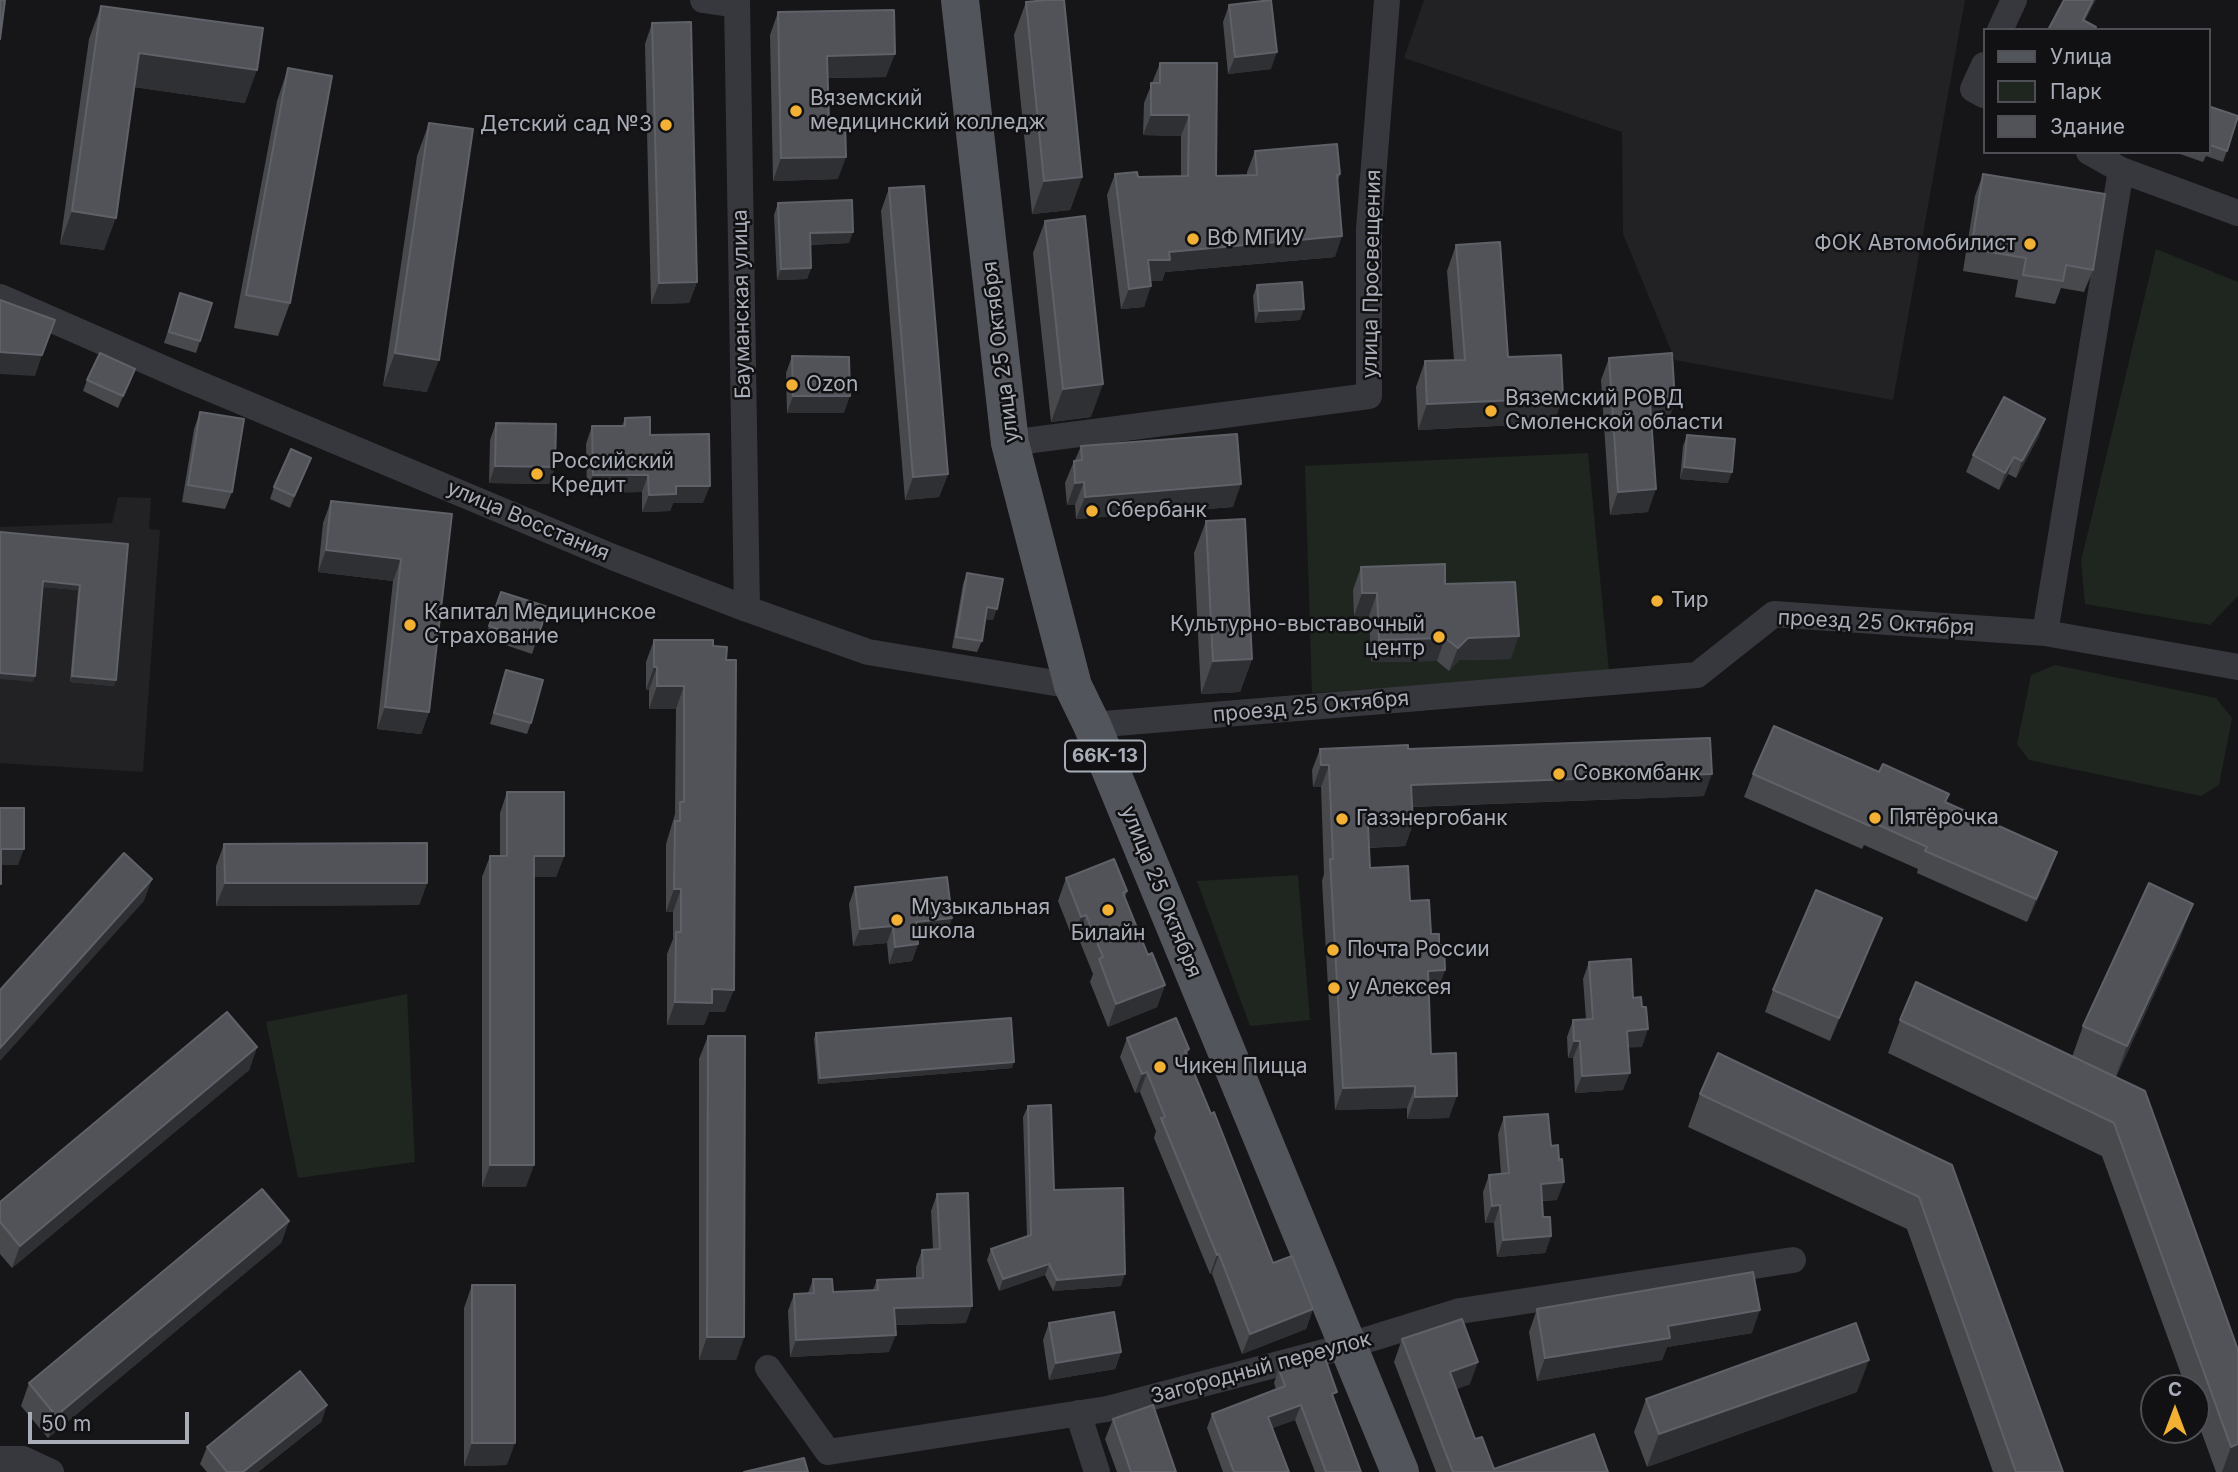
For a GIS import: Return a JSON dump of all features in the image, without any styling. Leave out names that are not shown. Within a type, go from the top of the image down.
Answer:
[{"type":"main road","name":"улица 25 Октября","points":[[960,0],[1010,443],[1073,686],[1092,725],[1400,1472]]},
{"type":"street","points":[[702,0],[737,2]]},
{"type":"street","points":[[960,0],[976,0]]},
{"type":"street","points":[[2001,28],[2014,0]]},
{"type":"street","name":"улица Просвещения","points":[[1010,443],[1369,396],[1369,229],[1381,1]]},
{"type":"street","name":"Бауманская улица","points":[[737,2],[747,609]]},
{"type":"street","points":[[1982,69],[1973,89],[1982,94]]},
{"type":"street","points":[[2093,154],[2121,170],[2238,213]]},
{"type":"street","points":[[2045,633],[2121,170]]},
{"type":"street","name":"улица Восстания","points":[[0,297],[197,384],[615,558],[747,609],[868,652],[1073,686]]},
{"type":"street","name":"проезд 25 Октября","points":[[1092,725],[1697,675],[1774,614],[2045,633],[2238,667]]},
{"type":"street","name":"Загородный переулок","points":[[768,1368],[828,1452],[1107,1409],[1348,1346],[1460,1311],[1793,1260]]},
{"type":"street","points":[[1078,1413],[1097,1472]]},
{"type":"street","points":[[0,1459],[23,1459],[51,1472]]},
{"type":"shaded area","points":[[1424,0],[1965,0],[1893,400],[1675,360],[1623,234],[1622,132],[1404,58]]},
{"type":"shaded area","points":[[118,497],[151,498],[149,529],[160,530],[143,772],[0,763],[0,527],[112,523]]},
{"type":"green space","points":[[2156,249],[2238,282],[2238,596],[2210,625],[2085,604],[2081,561]]},
{"type":"green space","points":[[1588,453],[1609,671],[1312,693],[1305,466]]},
{"type":"green space","points":[[2055,665],[2216,698],[2232,718],[2219,785],[2201,796],[2029,760],[2017,744],[2031,675]]},
{"type":"green space","points":[[1298,875],[1310,1020],[1250,1026],[1197,881]]},
{"type":"green space","points":[[407,994],[415,1162],[298,1178],[266,1022]]},
{"type":"building","points":[[0,0],[5,0],[0,39]]},
{"type":"building","points":[[1064,0],[1082,177],[1044,181],[1026,2]]},
{"type":"building","points":[[1271,0],[1277,52],[1235,57],[1229,5]]},
{"type":"building","points":[[2064,0],[2093,0],[2083,20],[2095,28],[2049,28]]},
{"type":"building","points":[[101,6],[263,28],[257,70],[139,53],[116,218],[72,211]]},
{"type":"building","name":"Вяземский медицинский колледж","points":[[894,10],[895,54],[827,56],[829,122],[845,121],[846,157],[781,158],[778,12]]},
{"type":"building","points":[[691,22],[697,282],[659,283],[652,23]]},
{"type":"building","points":[[1160,63],[1217,63],[1216,176],[1257,175],[1255,151],[1337,144],[1342,236],[1169,252],[1170,260],[1148,260],[1151,286],[1129,289],[1115,174],[1137,172],[1138,177],[1188,176],[1189,115],[1151,115],[1151,83],[1160,83]]},
{"type":"building","points":[[288,68],[332,76],[290,303],[246,295]]},
{"type":"building","points":[[2210,107],[2238,116],[2227,151],[2210,145]]},
{"type":"building","points":[[429,123],[473,129],[439,360],[395,353]]},
{"type":"building","name":"ФОК Автомобилист","points":[[1983,174],[2105,194],[2093,270],[2066,265],[2063,281],[2023,275],[2026,258],[1971,249]]},
{"type":"building","points":[[924,186],[948,474],[913,477],[889,188]]},
{"type":"building","points":[[852,200],[853,232],[810,233],[811,268],[781,269],[778,203]]},
{"type":"building","points":[[1085,216],[1103,384],[1063,389],[1045,221]]},
{"type":"building","points":[[1500,242],[1508,357],[1561,355],[1563,398],[1427,404],[1425,361],[1465,360],[1456,245]]},
{"type":"building","points":[[1302,282],[1304,309],[1259,311],[1257,285]]},
{"type":"building","points":[[180,293],[212,303],[200,341],[169,332]]},
{"type":"building","points":[[0,300],[55,320],[42,355],[0,352]]},
{"type":"building","points":[[100,353],[135,369],[123,396],[87,380]]},
{"type":"building","points":[[1672,353],[1675,401],[1650,403],[1656,489],[1618,492],[1609,358]]},
{"type":"building","points":[[792,356],[849,357],[850,396],[793,396]]},
{"type":"building","points":[[2004,397],[2045,419],[2022,461],[2014,457],[2005,473],[1973,455]]},
{"type":"building","points":[[200,412],[244,419],[232,492],[188,485]]},
{"type":"building","points":[[650,417],[650,435],[709,434],[710,486],[676,486],[676,494],[649,495],[648,475],[593,475],[592,426],[625,426],[625,418]]},
{"type":"building","points":[[496,423],[556,424],[555,467],[495,466]]},
{"type":"building","points":[[1237,434],[1241,484],[1085,497],[1084,482],[1075,483],[1074,461],[1082,460],[1081,446]]},
{"type":"building","points":[[1687,435],[1735,439],[1732,472],[1684,467]]},
{"type":"building","points":[[291,449],[311,458],[294,496],[274,487]]},
{"type":"building","points":[[331,501],[452,514],[429,712],[385,707],[401,559],[326,550]]},
{"type":"building","points":[[1245,519],[1252,659],[1213,661],[1206,521]]},
{"type":"building","points":[[0,532],[128,544],[116,680],[72,676],[80,585],[43,581],[35,676],[0,673]]},
{"type":"building","points":[[1445,564],[1445,584],[1515,582],[1519,636],[1468,638],[1458,648],[1445,638],[1379,640],[1377,593],[1362,593],[1361,567]]},
{"type":"building","points":[[967,573],[1003,579],[997,609],[987,607],[982,641],[956,637]]},
{"type":"building","points":[[501,592],[548,607],[536,642],[489,626]]},
{"type":"building","points":[[654,640],[713,640],[713,646],[727,647],[726,660],[736,660],[734,990],[712,989],[712,1003],[675,1002],[676,932],[681,932],[681,889],[674,889],[675,821],[680,821],[680,802],[684,802],[684,686],[657,686]]},
{"type":"building","points":[[506,670],[543,680],[531,723],[494,713]]},
{"type":"building","points":[[1774,726],[1879,772],[1883,764],[1949,794],[1945,802],[2057,852],[2036,899],[1925,851],[1927,847],[1872,822],[1870,826],[1753,774]]},
{"type":"building","points":[[1710,738],[1712,774],[1411,785],[1413,824],[1368,826],[1370,868],[1408,866],[1410,901],[1429,900],[1431,934],[1439,934],[1439,945],[1444,945],[1445,970],[1428,971],[1431,1054],[1456,1053],[1457,1096],[1415,1097],[1415,1086],[1343,1088],[1330,859],[1333,859],[1329,765],[1321,765],[1320,749],[1408,745],[1408,749]]},
{"type":"building","points":[[507,792],[564,792],[564,856],[534,856],[534,1165],[490,1165],[490,856],[507,856]]},
{"type":"building","points":[[0,808],[24,808],[24,849],[1,849],[1,884],[0,884]]},
{"type":"building","points":[[427,843],[427,883],[225,883],[224,844]]},
{"type":"building","points":[[124,853],[152,879],[0,1048],[0,990]]},
{"type":"building","points":[[1114,859],[1127,891],[1123,893],[1148,955],[1152,953],[1165,985],[1116,1004],[1099,959],[1103,957],[1086,915],[1081,917],[1066,878]]},
{"type":"building","points":[[947,877],[952,918],[916,922],[918,944],[895,947],[893,926],[860,929],[855,887]]},
{"type":"building","points":[[2149,883],[2193,904],[2127,1046],[2083,1026]]},
{"type":"building","points":[[1816,890],[1882,918],[1839,1018],[1773,990]]},
{"type":"building","points":[[1631,959],[1633,998],[1641,997],[1642,1007],[1646,1007],[1648,1029],[1627,1031],[1630,1073],[1582,1076],[1580,1041],[1574,1041],[1573,1020],[1593,1019],[1589,962]]},
{"type":"building","points":[[1916,982],[2145,1091],[2238,1350],[2238,1444],[2231,1447],[2210,1389],[2210,1374],[2205,1374],[2114,1123],[1900,1020]]},
{"type":"building","points":[[227,1012],[257,1047],[20,1246],[0,1222],[0,1202]]},
{"type":"building","points":[[1011,1018],[1014,1062],[820,1078],[816,1033]]},
{"type":"building","points":[[1176,1018],[1189,1049],[1185,1051],[1211,1114],[1214,1112],[1273,1263],[1292,1256],[1313,1309],[1250,1334],[1161,1118],[1165,1117],[1147,1072],[1142,1074],[1127,1038]]},
{"type":"building","points":[[708,1036],[745,1036],[744,1337],[707,1337]]},
{"type":"building","points":[[1718,1053],[1952,1165],[2063,1472],[2016,1472],[1919,1197],[1700,1094]]},
{"type":"building","points":[[1051,1105],[1054,1190],[1123,1188],[1125,1274],[1057,1280],[1049,1264],[1003,1279],[991,1249],[1031,1235],[1028,1106]]},
{"type":"building","points":[[1548,1114],[1551,1146],[1558,1145],[1564,1182],[1541,1184],[1543,1217],[1550,1217],[1551,1236],[1503,1240],[1500,1205],[1492,1206],[1489,1175],[1509,1173],[1504,1117]]},
{"type":"building","points":[[262,1189],[289,1221],[56,1416],[29,1383]]},
{"type":"building","points":[[968,1193],[972,1306],[894,1308],[896,1335],[796,1340],[794,1294],[814,1293],[813,1279],[832,1279],[833,1292],[878,1290],[877,1280],[923,1278],[922,1250],[940,1249],[937,1194]]},
{"type":"building","points":[[1753,1272],[1760,1310],[1668,1326],[1670,1338],[1545,1358],[1537,1309]]},
{"type":"building","points":[[472,1285],[515,1285],[515,1443],[472,1443]]},
{"type":"building","points":[[1114,1312],[1121,1352],[1056,1363],[1049,1323]]},
{"type":"building","points":[[1462,1319],[1478,1362],[1450,1372],[1475,1439],[1482,1437],[1494,1469],[1594,1434],[1608,1472],[1453,1472],[1402,1339]]},
{"type":"building","points":[[1856,1323],[1869,1360],[1659,1434],[1646,1399]]},
{"type":"building","points":[[1324,1355],[1337,1392],[1332,1394],[1361,1472],[1326,1472],[1301,1405],[1268,1417],[1289,1472],[1234,1472],[1212,1414],[1285,1386],[1279,1369]]},
{"type":"building","points":[[300,1371],[327,1405],[243,1472],[227,1472],[207,1447]]},
{"type":"building","points":[[1153,1405],[1176,1472],[1131,1472],[1113,1419]]},
{"type":"building","points":[[804,1458],[808,1472],[744,1472]]},
{"type":"place","name":"Вяземский медицинский колледж","points":[[796,111]]},
{"type":"place","name":"Детский сад №3","points":[[666,125]]},
{"type":"place","name":"ВФ МГИУ","points":[[1193,239]]},
{"type":"place","name":"ФОК Автомобилист","points":[[2030,244]]},
{"type":"place","name":"Ozon","points":[[792,385]]},
{"type":"place","name":"Вяземский РОВД Смоленской области","points":[[1491,411]]},
{"type":"place","name":"Российский Кредит","points":[[537,474]]},
{"type":"place","name":"Сбербанк","points":[[1092,511]]},
{"type":"place","name":"Тир","points":[[1657,601]]},
{"type":"place","name":"Капитал Медицинское Страхование","points":[[410,625]]},
{"type":"place","name":"Культурно-выставочный центр","points":[[1439,637]]},
{"type":"place","name":"Совкомбанк","points":[[1559,774]]},
{"type":"place","name":"Пятёрочка","points":[[1875,818]]},
{"type":"place","name":"Газэнергобанк","points":[[1342,819]]},
{"type":"place","name":"Билайн","points":[[1108,910]]},
{"type":"place","name":"Музыкальная школа","points":[[897,920]]},
{"type":"place","name":"Почта России","points":[[1333,950]]},
{"type":"place","name":"у Алексея","points":[[1334,988]]},
{"type":"place","name":"Чикен Пицца","points":[[1160,1067]]}]
